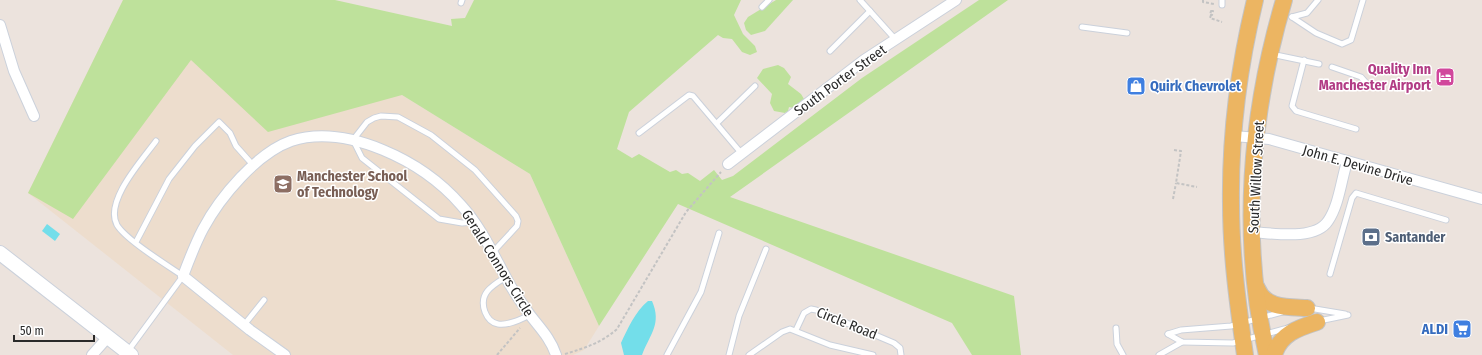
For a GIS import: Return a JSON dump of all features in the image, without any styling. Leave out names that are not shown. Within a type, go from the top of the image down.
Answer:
[{"type":"main road","name":"South Willow Street","points":[[1245,355],[1242,322],[1234,273],[1231,176],[1240,83],[1255,0]]},
{"type":"main road","name":"South Willow Street","points":[[1268,355],[1256,283],[1251,232],[1252,190],[1256,137],[1270,54],[1285,10]]},
{"type":"main road","points":[[1256,283],[1259,293],[1269,302],[1280,306],[1307,308]]},
{"type":"main road","points":[[1274,355],[1279,343],[1288,334],[1317,322]]},
{"type":"street","name":"South Porter Street","points":[[728,164],[864,60],[956,0]]},
{"type":"street","points":[[0,25],[14,71],[34,116]]},
{"type":"street","name":"Gerald Connors Circle","points":[[183,276],[194,246],[211,214],[253,165],[281,145],[292,141],[323,136],[353,140],[392,154],[431,177],[454,197],[474,222],[530,315],[553,344],[556,355]]},
{"type":"street","name":"John E. Devine Drive","points":[[1234,136],[1269,139],[1482,199]]},
{"type":"street","points":[[1251,232],[1300,234],[1310,233],[1323,227],[1331,217],[1347,162]]},
{"type":"street","points":[[2,258],[129,353]]},
{"type":"street","points":[[183,276],[244,325],[285,355]]},
{"type":"street","points":[[92,355],[108,337]]},
{"type":"lane","points":[[762,7],[769,0]]},
{"type":"lane","points":[[860,0],[896,40]]},
{"type":"lane","points":[[1285,10],[1307,13],[1318,0]]},
{"type":"lane","points":[[1285,10],[1316,33],[1342,44],[1350,40],[1363,0]]},
{"type":"lane","points":[[830,51],[870,11]]},
{"type":"lane","points":[[1082,27],[1127,33]]},
{"type":"lane","points":[[1270,54],[1319,64]]},
{"type":"lane","points":[[1304,60],[1292,106],[1296,111],[1356,130]]},
{"type":"lane","points":[[1332,67],[1361,77],[1368,85]]},
{"type":"lane","points":[[717,123],[755,86]]},
{"type":"lane","points":[[638,133],[689,95],[693,96],[742,154]]},
{"type":"lane","points":[[474,222],[462,223],[438,219],[362,158],[353,140],[367,122],[381,116],[398,117],[431,135],[475,170],[516,216],[518,221],[517,226],[493,252]]},
{"type":"lane","points":[[136,242],[169,179],[195,146],[219,122],[230,133],[236,146],[253,165]]},
{"type":"lane","points":[[129,353],[183,276],[121,230],[114,217],[119,194],[156,141]]},
{"type":"lane","points":[[1330,274],[1352,198],[1356,193],[1446,220]]},
{"type":"lane","points":[[667,355],[701,292],[719,234]]},
{"type":"lane","points":[[730,355],[739,316],[766,249]]},
{"type":"lane","points":[[506,277],[489,288],[483,296],[483,307],[487,318],[497,324],[510,323],[530,315]]},
{"type":"lane","points":[[244,325],[264,300]]},
{"type":"lane","points":[[1307,308],[1327,310],[1348,315],[1264,333],[1233,343],[1182,342],[1168,334],[1181,330],[1205,329],[1242,322],[1261,316],[1307,308]]},
{"type":"lane","name":"Circle Road","points":[[873,355],[830,345],[796,330],[804,313],[811,309],[816,310],[894,343],[900,348],[901,355]]},
{"type":"lane","points":[[1116,328],[1117,344],[1123,355]]},
{"type":"lane","points":[[749,355],[786,329],[796,330]]},
{"type":"lane","points":[[1159,355],[1182,342]]},
{"type":"path","points":[[1203,0],[1203,2],[1213,4],[1222,2]]},
{"type":"path","points":[[1213,4],[1210,18],[1222,22]]},
{"type":"path","points":[[1173,199],[1181,151],[1174,150]]},
{"type":"path","points":[[560,355],[593,346],[617,330],[686,212],[728,164]]},
{"type":"path","points":[[1176,183],[1197,187]]},
{"type":"path","points":[[497,355],[520,328]]},
{"type":"shaded area","name":"Manchester School of Technology","points":[[123,0],[402,95],[530,174],[599,326],[584,350],[573,355],[233,355],[28,193]]},
{"type":"green space","points":[[123,0],[335,0],[452,26],[451,19],[465,18],[474,0],[741,0],[734,15],[743,34],[755,46],[757,52],[750,55],[742,52],[732,39],[723,38],[718,35],[629,112],[617,149],[632,158],[639,154],[670,172],[676,170],[682,174],[688,173],[700,181],[714,170],[722,180],[733,176],[862,78],[979,0],[1008,0],[730,197],[1014,296],[1021,355],[972,355],[952,323],[678,204],[599,326],[530,174],[402,95],[268,132],[191,60],[73,219],[28,193]]},
{"type":"green space","points":[[776,0],[793,0],[765,31],[751,35],[746,30],[744,23],[748,17]]},
{"type":"green space","points":[[778,65],[784,68],[791,77],[788,84],[801,94],[804,99],[793,108],[789,107],[788,111],[785,113],[774,111],[770,103],[772,94],[757,78],[763,69]]},
{"type":"water","points":[[47,224],[60,234],[55,241],[42,231]]},
{"type":"water","points":[[648,301],[652,301],[655,309],[656,316],[654,329],[642,355],[624,355],[621,343],[636,315]]},
{"type":"place","name":"Quality Inn Manchester Airport","points":[[1445,77]]},
{"type":"place","name":"Quirk Chevrolet","points":[[1136,86]]},
{"type":"place","name":"Manchester School of Technology","points":[[283,184]]},
{"type":"place","name":"Santander","points":[[1371,237]]},
{"type":"place","name":"ALDI","points":[[1462,329]]}]
